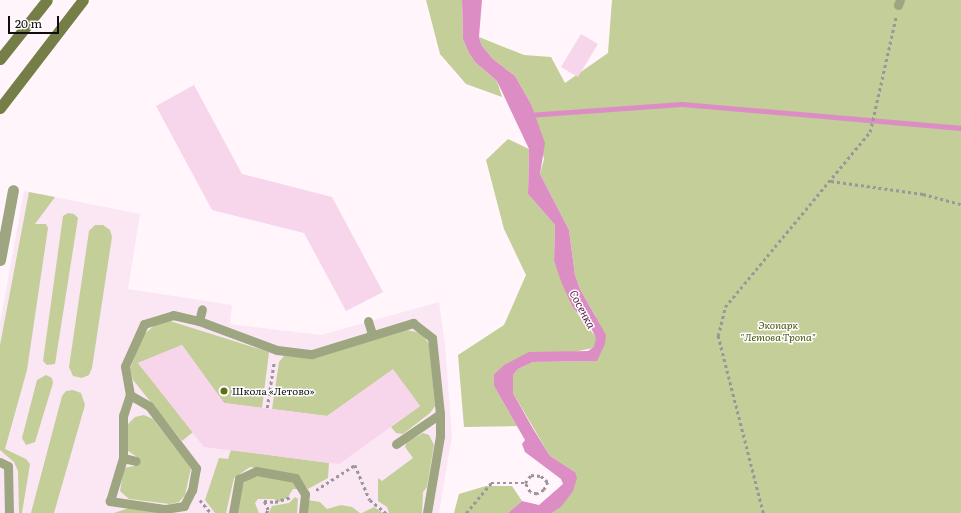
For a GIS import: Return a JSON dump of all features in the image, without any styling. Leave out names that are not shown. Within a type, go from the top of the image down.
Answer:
[{"type":"main road","points":[[0,59],[48,0]]},
{"type":"main road","points":[[0,108],[83,0]]},
{"type":"street","points":[[0,260],[13,190]]},
{"type":"lane","points":[[199,321],[202,309]]},
{"type":"lane","points":[[130,395],[149,406],[196,468],[192,490],[184,506],[164,509],[110,502],[123,458],[123,416],[130,395],[125,366],[144,324],[173,315],[199,321],[276,350],[312,354],[372,334],[414,323],[432,338],[440,414],[440,436],[427,493],[427,513]]},
{"type":"lane","points":[[368,321],[372,334]]},
{"type":"lane","points":[[396,444],[440,414]]},
{"type":"lane","points":[[123,458],[136,461]]},
{"type":"lane","points":[[0,462],[8,466],[10,513]]},
{"type":"lane","points":[[233,513],[239,479],[256,471],[295,478],[305,494],[302,513]]},
{"type":"path","points":[[763,513],[718,336],[725,308],[870,132],[899,2]]},
{"type":"path","points":[[831,181],[923,194],[961,204]]},
{"type":"path","points":[[267,408],[276,350]]},
{"type":"path","points":[[266,513],[268,510],[264,501],[276,502],[294,494],[308,495],[354,465],[370,500],[386,513]]},
{"type":"path","points":[[531,475],[541,476],[548,482],[544,490],[537,494],[530,492],[525,483],[531,475]]},
{"type":"path","points":[[466,513],[491,483],[525,483]]},
{"type":"path","points":[[206,507],[211,513]]},
{"type":"shaded area","name":"Школа «Летово»","points":[[24,191],[140,214],[128,289],[232,305],[230,324],[321,335],[439,302],[445,345],[452,436],[439,513],[0,513],[0,323]]},
{"type":"green space","points":[[426,0],[462,0],[463,39],[475,62],[497,81],[502,97],[466,84],[440,54]]},
{"type":"green space","name":"Экопарк \"Летова Тропа\"","points":[[612,0],[961,0],[961,513],[552,513],[561,507],[575,472],[550,456],[513,393],[513,375],[518,369],[533,362],[594,361],[594,348],[504,365],[494,374],[494,386],[517,426],[464,427],[458,355],[504,325],[526,275],[504,229],[486,160],[508,139],[529,149],[528,194],[555,225],[554,261],[573,308],[595,336],[596,317],[580,289],[575,275],[569,230],[540,174],[544,159],[531,104],[515,76],[493,59],[482,46],[479,37],[524,55],[551,57],[565,83],[608,53]]},
{"type":"green space","points":[[29,192],[55,197],[35,224],[46,224],[48,228],[27,370],[5,449],[26,459],[30,464],[22,513],[19,513],[18,471],[14,462],[0,450],[0,345]]},
{"type":"green space","points":[[68,213],[74,214],[78,218],[55,364],[47,365],[43,361],[63,216]]},
{"type":"green space","points":[[95,225],[103,225],[110,230],[112,237],[92,368],[89,375],[82,378],[73,376],[69,367],[89,231]]},
{"type":"green space","points":[[170,321],[269,352],[262,408],[224,403],[182,345],[138,363],[193,432],[182,441],[133,380],[130,369],[143,335],[155,325]]},
{"type":"green space","points":[[407,330],[421,333],[429,344],[435,406],[430,413],[403,434],[396,433],[391,427],[420,406],[393,370],[327,416],[272,409],[279,362],[284,356],[314,357]]},
{"type":"green space","points":[[46,375],[52,378],[53,383],[35,442],[26,445],[22,438],[37,380]]},
{"type":"green space","points":[[73,390],[81,393],[85,405],[54,513],[31,513],[62,396],[66,391]]},
{"type":"green space","points":[[144,415],[153,419],[191,468],[185,495],[179,502],[170,504],[129,499],[120,491],[124,468],[134,466],[137,457],[127,450],[128,424],[135,417]]},
{"type":"green space","points":[[423,433],[429,435],[434,445],[427,487],[423,492],[422,513],[389,513],[387,507],[378,501],[378,478],[382,481],[413,458],[405,447],[407,442]]},
{"type":"green space","points":[[231,450],[329,463],[328,478],[308,489],[297,475],[250,467],[234,478],[226,513],[215,513],[205,500],[219,458],[228,459]]},
{"type":"green space","points":[[253,476],[288,480],[297,485],[297,489],[293,489],[288,497],[279,502],[274,499],[258,499],[255,503],[259,513],[235,513],[240,486]]},
{"type":"green space","points":[[486,486],[512,486],[522,501],[508,513],[454,513],[459,494]]},
{"type":"green space","points":[[295,497],[298,499],[297,513],[269,513],[272,506],[289,503]]},
{"type":"green space","points":[[308,500],[320,502],[327,509],[341,505],[352,507],[360,513],[307,513]]},
{"type":"green space","points":[[374,507],[383,513],[362,513]]},
{"type":"green space","points":[[129,508],[135,509],[163,513],[114,513]]},
{"type":"water","name":"Сосенка","points":[[462,0],[482,0],[479,37],[482,46],[493,59],[515,76],[531,104],[545,143],[540,174],[569,230],[575,275],[580,289],[606,335],[605,344],[597,361],[533,362],[518,369],[513,375],[513,393],[550,456],[575,472],[577,478],[573,491],[561,507],[552,513],[508,513],[522,501],[539,505],[563,484],[561,479],[525,452],[522,444],[525,440],[494,386],[494,374],[504,365],[529,352],[588,351],[594,347],[596,338],[591,328],[573,308],[562,284],[554,261],[555,225],[528,194],[529,149],[497,81],[475,62],[463,39]]},
{"type":"building","points":[[581,34],[598,44],[578,77],[561,67]]},
{"type":"building","points":[[194,85],[242,174],[332,197],[383,292],[346,311],[304,233],[212,210],[156,106]]},
{"type":"building","points":[[182,345],[224,403],[327,416],[393,369],[420,406],[339,464],[204,447],[138,363]]},
{"type":"waterway","points":[[528,115],[682,104],[961,128]]},
{"type":"place","name":"Школа «Летово»","points":[[224,391]]}]
